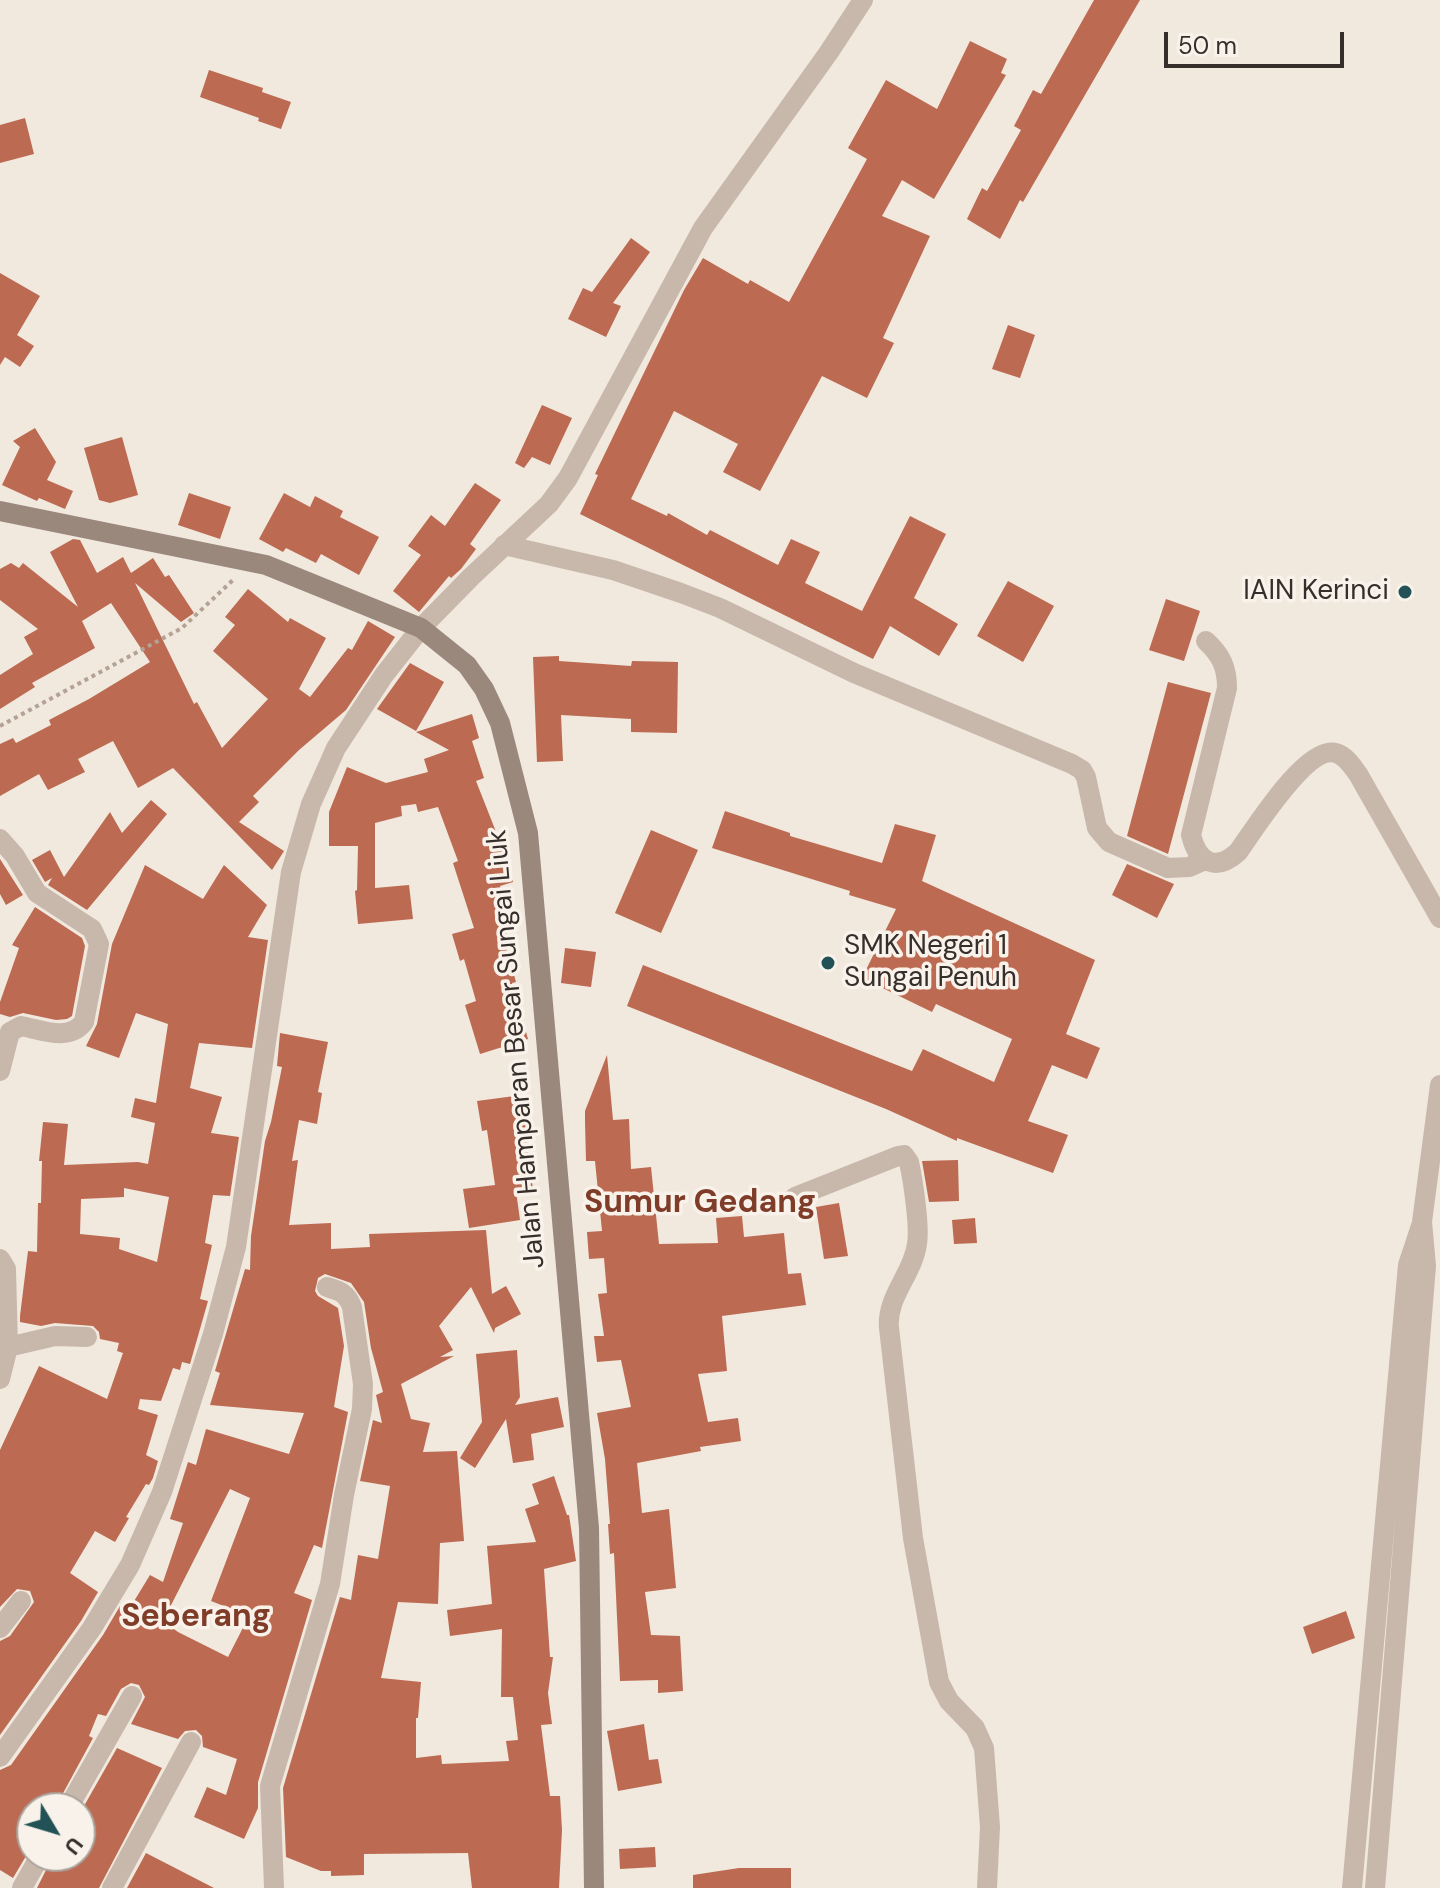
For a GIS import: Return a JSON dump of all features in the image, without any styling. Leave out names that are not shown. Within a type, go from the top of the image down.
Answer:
[{"type":"street","points":[[0,1757],[92,1628],[130,1565],[162,1492],[213,1334],[236,1247],[291,872],[311,804],[343,736],[421,628],[549,504],[568,478],[703,228],[863,0]]},
{"type":"street","name":"Jalan Hamparan Besar Sungai Liuk","points":[[0,511],[266,565],[421,628],[467,665],[484,689],[500,723],[528,833],[589,1528],[594,1888]]},
{"type":"street","points":[[504,545],[613,570],[720,608],[854,673],[1072,764],[1082,770],[1086,777],[1097,828],[1109,842],[1168,868],[1189,867],[1205,860]]},
{"type":"street","points":[[1206,641],[1223,661],[1227,688],[1191,835],[1195,850],[1205,860],[1217,864],[1228,861],[1298,773],[1326,752],[1336,753],[1347,759],[1358,774],[1440,918]]},
{"type":"street","points":[[0,839],[15,856],[37,893],[92,929],[99,944],[84,1022],[78,1030],[65,1034],[21,1026],[10,1032],[0,1071]]},
{"type":"street","points":[[1352,1888],[1408,1265],[1422,1222],[1440,1085]]},
{"type":"street","points":[[795,1197],[898,1156],[904,1155],[909,1162],[918,1242],[892,1303],[888,1316],[889,1328],[913,1538],[939,1682],[949,1701],[975,1728],[984,1748],[990,1827],[987,1888]]},
{"type":"street","points":[[1375,1888],[1426,1266],[1422,1222]]},
{"type":"street","points":[[0,1259],[6,1269],[8,1347],[0,1379]]},
{"type":"street","points":[[274,1888],[270,1786],[330,1584],[362,1409],[363,1384],[352,1307],[349,1298],[341,1291],[327,1287]]},
{"type":"street","points":[[8,1347],[55,1336],[87,1337]]},
{"type":"street","points":[[0,1628],[21,1601]]},
{"type":"street","points":[[77,1792],[132,1696]]},
{"type":"street","points":[[112,1888],[191,1742]]},
{"type":"path","points":[[0,726],[182,628],[220,595],[249,562]]},
{"type":"building","points":[[1094,0],[1140,0],[1023,202],[1020,200],[1000,239],[967,219],[982,188],[987,191],[1021,130],[1014,126],[1033,90],[1041,94]]},
{"type":"building","points":[[970,41],[1007,59],[1001,73],[1006,75],[934,199],[902,180],[882,216],[930,236],[883,338],[894,343],[867,398],[822,376],[760,491],[723,472],[738,444],[674,411],[631,499],[667,516],[668,513],[707,535],[710,530],[778,565],[791,539],[820,552],[805,583],[862,611],[910,516],[946,534],[914,598],[958,624],[939,656],[890,626],[873,659],[580,514],[598,475],[595,474],[684,290],[703,258],[748,284],[750,280],[789,302],[867,159],[848,148],[886,80],[937,109]]},
{"type":"building","points":[[209,70],[263,88],[262,92],[291,102],[281,129],[200,97]]},
{"type":"building","points":[[25,118],[34,154],[0,163],[0,125]]},
{"type":"building","points":[[631,238],[650,252],[613,303],[621,306],[606,337],[568,319],[583,288],[592,292]]},
{"type":"building","points":[[0,273],[40,296],[17,335],[34,346],[20,367],[5,357],[0,365]]},
{"type":"building","points":[[1008,325],[1035,335],[1020,378],[992,369]]},
{"type":"building","points":[[542,405],[572,418],[550,465],[532,457],[524,468],[515,463]]},
{"type":"building","points":[[35,428],[56,462],[47,480],[73,491],[65,509],[39,498],[37,501],[2,485],[20,447],[13,441]]},
{"type":"building","points":[[122,437],[138,495],[110,503],[99,500],[84,448]]},
{"type":"building","points":[[475,483],[501,500],[470,544],[476,549],[419,612],[393,591],[421,555],[408,546],[431,515],[445,526]]},
{"type":"building","points":[[189,493],[231,507],[220,539],[178,525]]},
{"type":"building","points":[[284,493],[310,507],[315,496],[343,511],[340,517],[379,537],[359,575],[321,554],[316,563],[286,548],[283,552],[259,539]]},
{"type":"building","points":[[73,539],[80,540],[97,573],[123,557],[131,573],[153,558],[165,577],[169,575],[194,613],[181,622],[135,583],[194,704],[197,702],[222,748],[268,699],[213,651],[235,625],[225,617],[248,589],[288,622],[290,618],[326,638],[299,689],[310,697],[348,648],[352,650],[368,621],[395,637],[346,710],[299,750],[253,796],[259,802],[239,822],[284,851],[272,870],[173,768],[138,788],[113,741],[78,759],[85,772],[48,790],[39,774],[0,796],[0,744],[13,738],[16,743],[51,725],[49,720],[150,662],[111,603],[82,621],[95,648],[32,683],[35,687],[0,709],[0,675],[33,654],[24,637],[38,629],[0,600],[0,569],[11,563],[19,568],[23,563],[78,607],[50,552]]},
{"type":"building","points":[[1008,581],[1054,606],[1023,662],[977,636]]},
{"type":"building","points":[[1166,599],[1200,611],[1184,661],[1149,650]]},
{"type":"building","points":[[559,656],[559,661],[631,666],[632,661],[678,662],[677,733],[631,732],[631,719],[561,715],[563,761],[537,762],[533,657]]},
{"type":"building","points":[[410,663],[444,682],[416,731],[377,709]]},
{"type":"building","points":[[1168,682],[1211,693],[1168,854],[1127,836]]},
{"type":"building","points":[[472,714],[479,738],[472,741],[484,778],[476,781],[513,882],[500,886],[509,913],[501,916],[516,982],[512,983],[528,1039],[480,1054],[465,1005],[476,1001],[464,959],[460,961],[452,934],[474,928],[453,863],[458,861],[438,807],[418,812],[416,804],[401,806],[402,816],[375,823],[375,888],[409,885],[413,919],[358,924],[355,891],[358,846],[329,846],[329,812],[347,767],[386,783],[428,772],[424,759],[449,750],[416,732]]},
{"type":"building","points":[[151,800],[167,814],[87,910],[48,885],[52,878],[45,882],[32,860],[50,850],[64,877],[110,812],[122,833]]},
{"type":"building","points":[[725,811],[790,833],[790,836],[882,863],[895,824],[936,835],[922,881],[1095,960],[1066,1034],[1100,1048],[1087,1079],[1052,1065],[1028,1121],[1068,1135],[1053,1173],[957,1138],[957,1141],[886,1109],[627,1006],[643,965],[912,1071],[923,1049],[994,1082],[1012,1039],[936,1004],[932,1012],[862,978],[896,909],[849,895],[850,891],[712,848]]},
{"type":"building","points":[[651,830],[698,850],[661,933],[615,913]]},
{"type":"building","points":[[0,859],[23,895],[6,905],[0,894]]},
{"type":"building","points":[[1127,864],[1174,884],[1157,918],[1112,895]]},
{"type":"building","points":[[145,865],[203,899],[224,865],[267,905],[248,937],[268,940],[252,1048],[199,1043],[190,1088],[222,1097],[211,1133],[239,1137],[230,1196],[213,1195],[205,1243],[212,1245],[200,1299],[208,1301],[190,1364],[182,1362],[180,1370],[173,1368],[161,1401],[140,1399],[138,1409],[158,1415],[146,1455],[158,1461],[153,1478],[126,1517],[129,1518],[115,1542],[95,1531],[70,1573],[98,1592],[0,1735],[0,1641],[10,1636],[34,1602],[30,1591],[17,1589],[0,1607],[0,1450],[39,1366],[107,1399],[123,1353],[117,1351],[119,1343],[100,1339],[99,1332],[93,1326],[55,1323],[41,1326],[20,1322],[28,1251],[37,1252],[43,1122],[68,1124],[64,1165],[148,1164],[155,1123],[131,1117],[135,1098],[156,1103],[168,1024],[136,1013],[119,1058],[86,1046],[97,1024],[112,944]],"holes":[[[124,1188],[169,1197],[157,1262],[119,1249],[120,1238],[80,1234],[81,1199],[124,1197]]]},
{"type":"building","points":[[35,907],[82,938],[85,946],[72,1016],[67,1019],[56,1020],[23,1013],[10,1017],[0,1014],[0,1002],[19,948],[12,945]]},
{"type":"building","points":[[565,948],[596,952],[591,987],[561,983]]},
{"type":"building","points":[[280,1033],[328,1042],[318,1092],[322,1093],[317,1124],[299,1120],[292,1161],[298,1160],[289,1225],[331,1223],[331,1249],[370,1247],[369,1234],[486,1230],[492,1294],[506,1286],[521,1314],[495,1328],[494,1333],[471,1287],[439,1326],[453,1350],[440,1357],[454,1356],[401,1384],[411,1419],[430,1423],[423,1452],[457,1451],[464,1541],[440,1543],[438,1604],[398,1602],[381,1678],[421,1682],[416,1718],[416,1758],[441,1755],[442,1764],[509,1761],[506,1741],[518,1740],[513,1697],[501,1697],[502,1629],[450,1636],[447,1610],[492,1604],[487,1546],[536,1542],[525,1509],[539,1504],[532,1484],[554,1476],[569,1515],[576,1561],[544,1569],[550,1657],[553,1657],[548,1693],[552,1724],[541,1725],[550,1796],[560,1796],[559,1888],[472,1888],[468,1853],[364,1854],[364,1875],[331,1876],[331,1871],[321,1871],[286,1857],[283,1788],[340,1597],[351,1600],[358,1555],[378,1559],[390,1486],[360,1481],[373,1420],[382,1423],[376,1395],[383,1392],[371,1348],[364,1302],[351,1283],[325,1274],[318,1278],[315,1291],[338,1308],[344,1346],[334,1407],[348,1412],[322,1548],[314,1545],[294,1593],[312,1600],[258,1782],[258,1808],[244,1839],[194,1817],[207,1787],[226,1795],[237,1759],[203,1747],[202,1736],[196,1730],[185,1731],[178,1739],[131,1724],[145,1697],[139,1685],[131,1683],[121,1689],[106,1716],[98,1714],[89,1736],[93,1738],[64,1792],[16,1792],[17,1872],[13,1878],[0,1870],[0,1770],[11,1765],[120,1606],[128,1611],[150,1575],[163,1582],[183,1523],[170,1519],[188,1462],[196,1465],[206,1429],[289,1454],[304,1413],[210,1405],[220,1373],[215,1371],[245,1269],[250,1270],[251,1236],[265,1141],[282,1067],[277,1066]],"holes":[[[230,1489],[250,1498],[211,1601],[249,1616],[228,1657],[163,1621]]]},
{"type":"building","points":[[607,1055],[613,1120],[629,1119],[631,1169],[651,1167],[659,1244],[718,1243],[716,1218],[742,1216],[744,1237],[784,1233],[788,1274],[801,1273],[806,1305],[722,1316],[727,1371],[698,1374],[708,1422],[738,1418],[741,1441],[700,1447],[701,1451],[637,1463],[642,1513],[669,1509],[676,1588],[645,1592],[651,1635],[680,1636],[683,1691],[658,1693],[658,1680],[620,1681],[614,1553],[610,1554],[605,1459],[597,1413],[631,1407],[621,1360],[597,1362],[594,1336],[604,1336],[598,1294],[607,1293],[604,1258],[589,1259],[587,1232],[602,1231],[595,1161],[586,1161],[585,1111]]},
{"type":"building","points":[[522,1095],[533,1190],[516,1191],[520,1220],[469,1228],[463,1189],[495,1185],[487,1130],[482,1131],[477,1101]]},
{"type":"building","points":[[958,1160],[959,1201],[929,1202],[922,1161]]},
{"type":"building","points":[[839,1203],[848,1256],[824,1259],[816,1207]]},
{"type":"building","points":[[975,1218],[977,1243],[954,1244],[952,1220]]},
{"type":"building","points":[[517,1350],[520,1397],[515,1405],[558,1397],[564,1427],[531,1434],[534,1460],[513,1463],[506,1419],[475,1468],[460,1458],[482,1422],[476,1354]]},
{"type":"building","points":[[1346,1611],[1355,1638],[1312,1654],[1303,1627]]},
{"type":"building","points":[[644,1724],[649,1760],[658,1759],[662,1783],[618,1791],[607,1731]]},
{"type":"building","points":[[117,1748],[162,1768],[99,1888],[37,1888],[45,1872],[96,1872],[96,1792],[92,1792]]},
{"type":"building","points":[[655,1847],[656,1867],[620,1869],[619,1849]]},
{"type":"building","points":[[146,1853],[214,1888],[127,1888]]},
{"type":"building","points":[[739,1868],[791,1868],[791,1888],[693,1888],[693,1875]]},
{"type":"place","name":"IAIN Kerinci","points":[[1405,592]]},
{"type":"place","name":"SMK Negeri 1 Sungai Penuh","points":[[828,963]]},
{"type":"district","name":"Sumur Gedang","points":[[700,1204]]},
{"type":"district","name":"Seberang","points":[[196,1618]]}]
